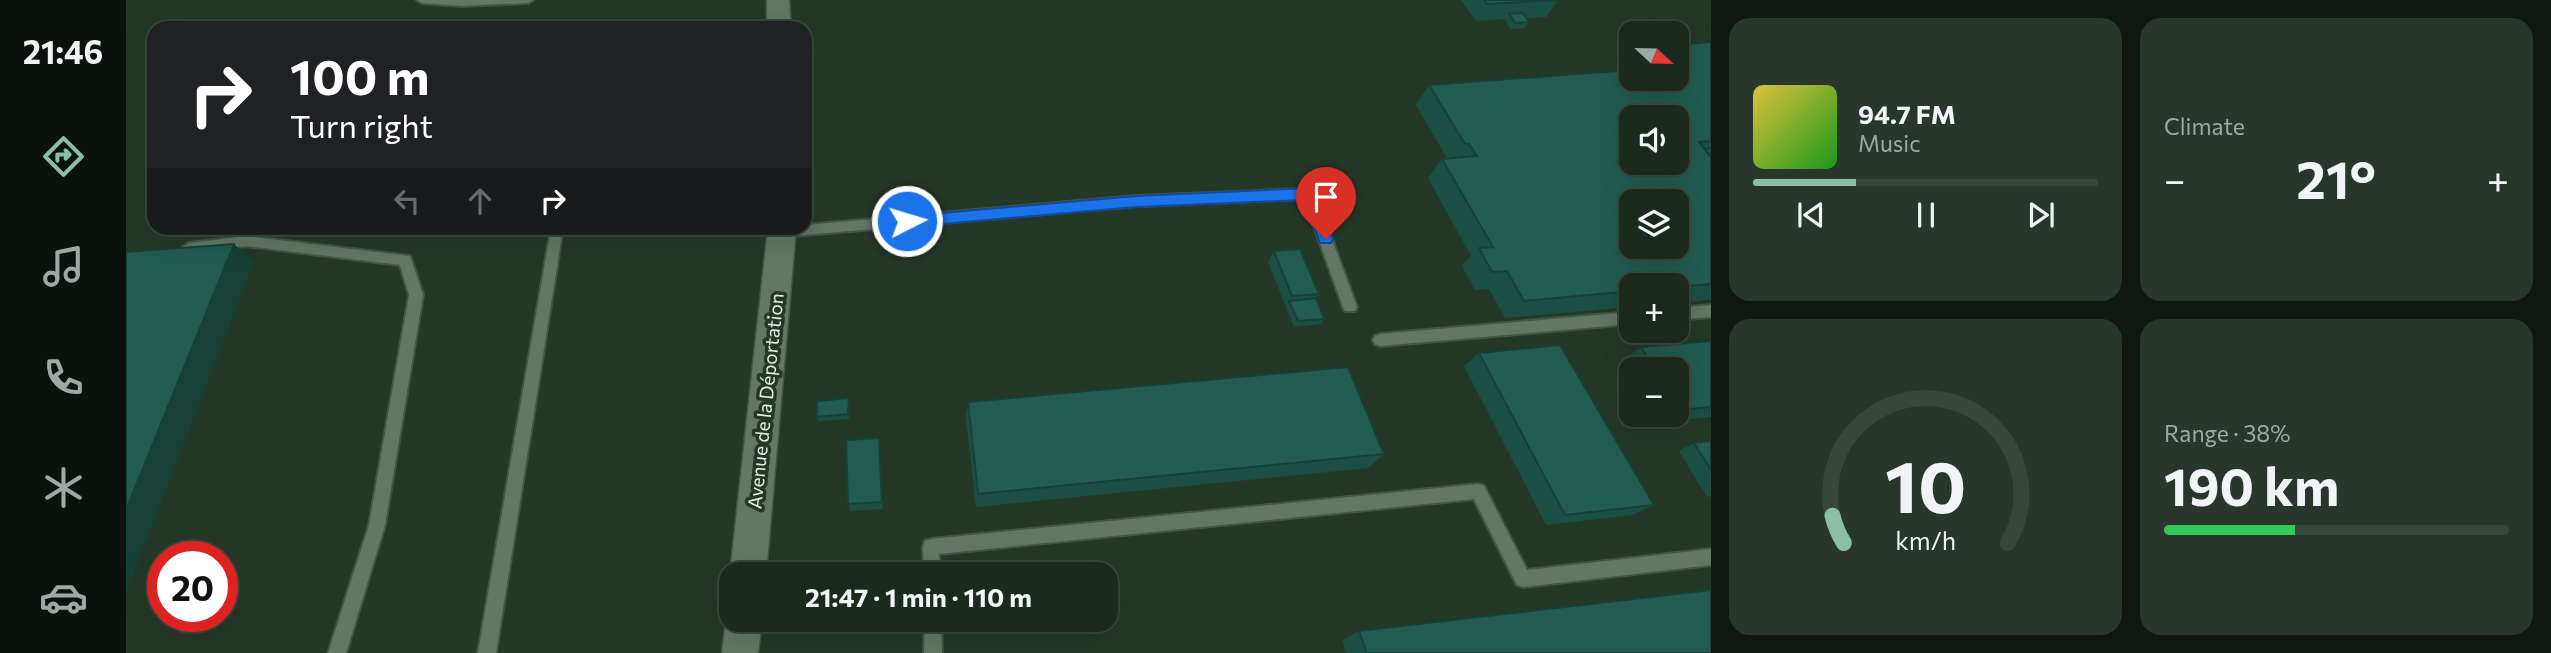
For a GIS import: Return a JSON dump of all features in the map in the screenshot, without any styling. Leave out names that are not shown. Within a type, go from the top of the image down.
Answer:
[{"type":"street","points":[[778,0],[779,21]]},
{"type":"street","name":"Avenue de la Déportation","points":[[749,562],[782,235]]},
{"type":"street","points":[[740,653],[743,632]]},
{"type":"lane","points":[[422,0],[461,3],[528,0]]},
{"type":"lane","points":[[812,228],[1136,201],[1309,194],[1350,307]]},
{"type":"lane","points":[[487,653],[556,235]]},
{"type":"lane","points":[[179,249],[246,242],[405,260],[416,295],[377,525],[337,653]]},
{"type":"lane","points":[[1689,313],[1711,311]]},
{"type":"lane","points":[[1380,340],[1619,319]]},
{"type":"lane","points":[[932,562],[931,547],[1478,491],[1523,579],[1711,557]]},
{"type":"lane","points":[[933,632],[933,653]]},
{"type":"building","points":[[1484,0],[1558,0],[1487,4]]},
{"type":"building","points":[[1523,13],[1529,22],[1515,23],[1509,14]]},
{"type":"building","points":[[1711,42],[1711,141],[1699,142],[1711,157],[1711,284],[1689,286],[1689,273],[1619,273],[1619,292],[1524,301],[1507,271],[1492,272],[1479,248],[1493,247],[1442,159],[1477,156],[1469,144],[1465,144],[1429,85],[1619,71],[1619,91],[1689,91],[1689,44]]},
{"type":"building","points":[[234,244],[126,510],[126,252]]},
{"type":"building","points":[[1300,249],[1319,294],[1292,296],[1274,251]]},
{"type":"building","points":[[1316,298],[1324,319],[1298,321],[1289,301]]},
{"type":"building","points":[[1711,341],[1711,407],[1689,409],[1689,357],[1647,357],[1641,347]]},
{"type":"building","points":[[1560,345],[1654,505],[1565,515],[1479,353]]},
{"type":"building","points":[[1348,367],[1384,454],[978,494],[968,402]]},
{"type":"building","points":[[849,398],[848,414],[817,417],[817,401]]},
{"type":"building","points":[[879,438],[882,502],[848,504],[846,440]]},
{"type":"building","points":[[1711,441],[1711,470],[1694,443]]},
{"type":"building","points":[[1711,590],[1711,653],[1367,653],[1359,631]]},
{"type":"route","points":[[907,221],[1136,201],[1309,194],[1326,239]]}]
